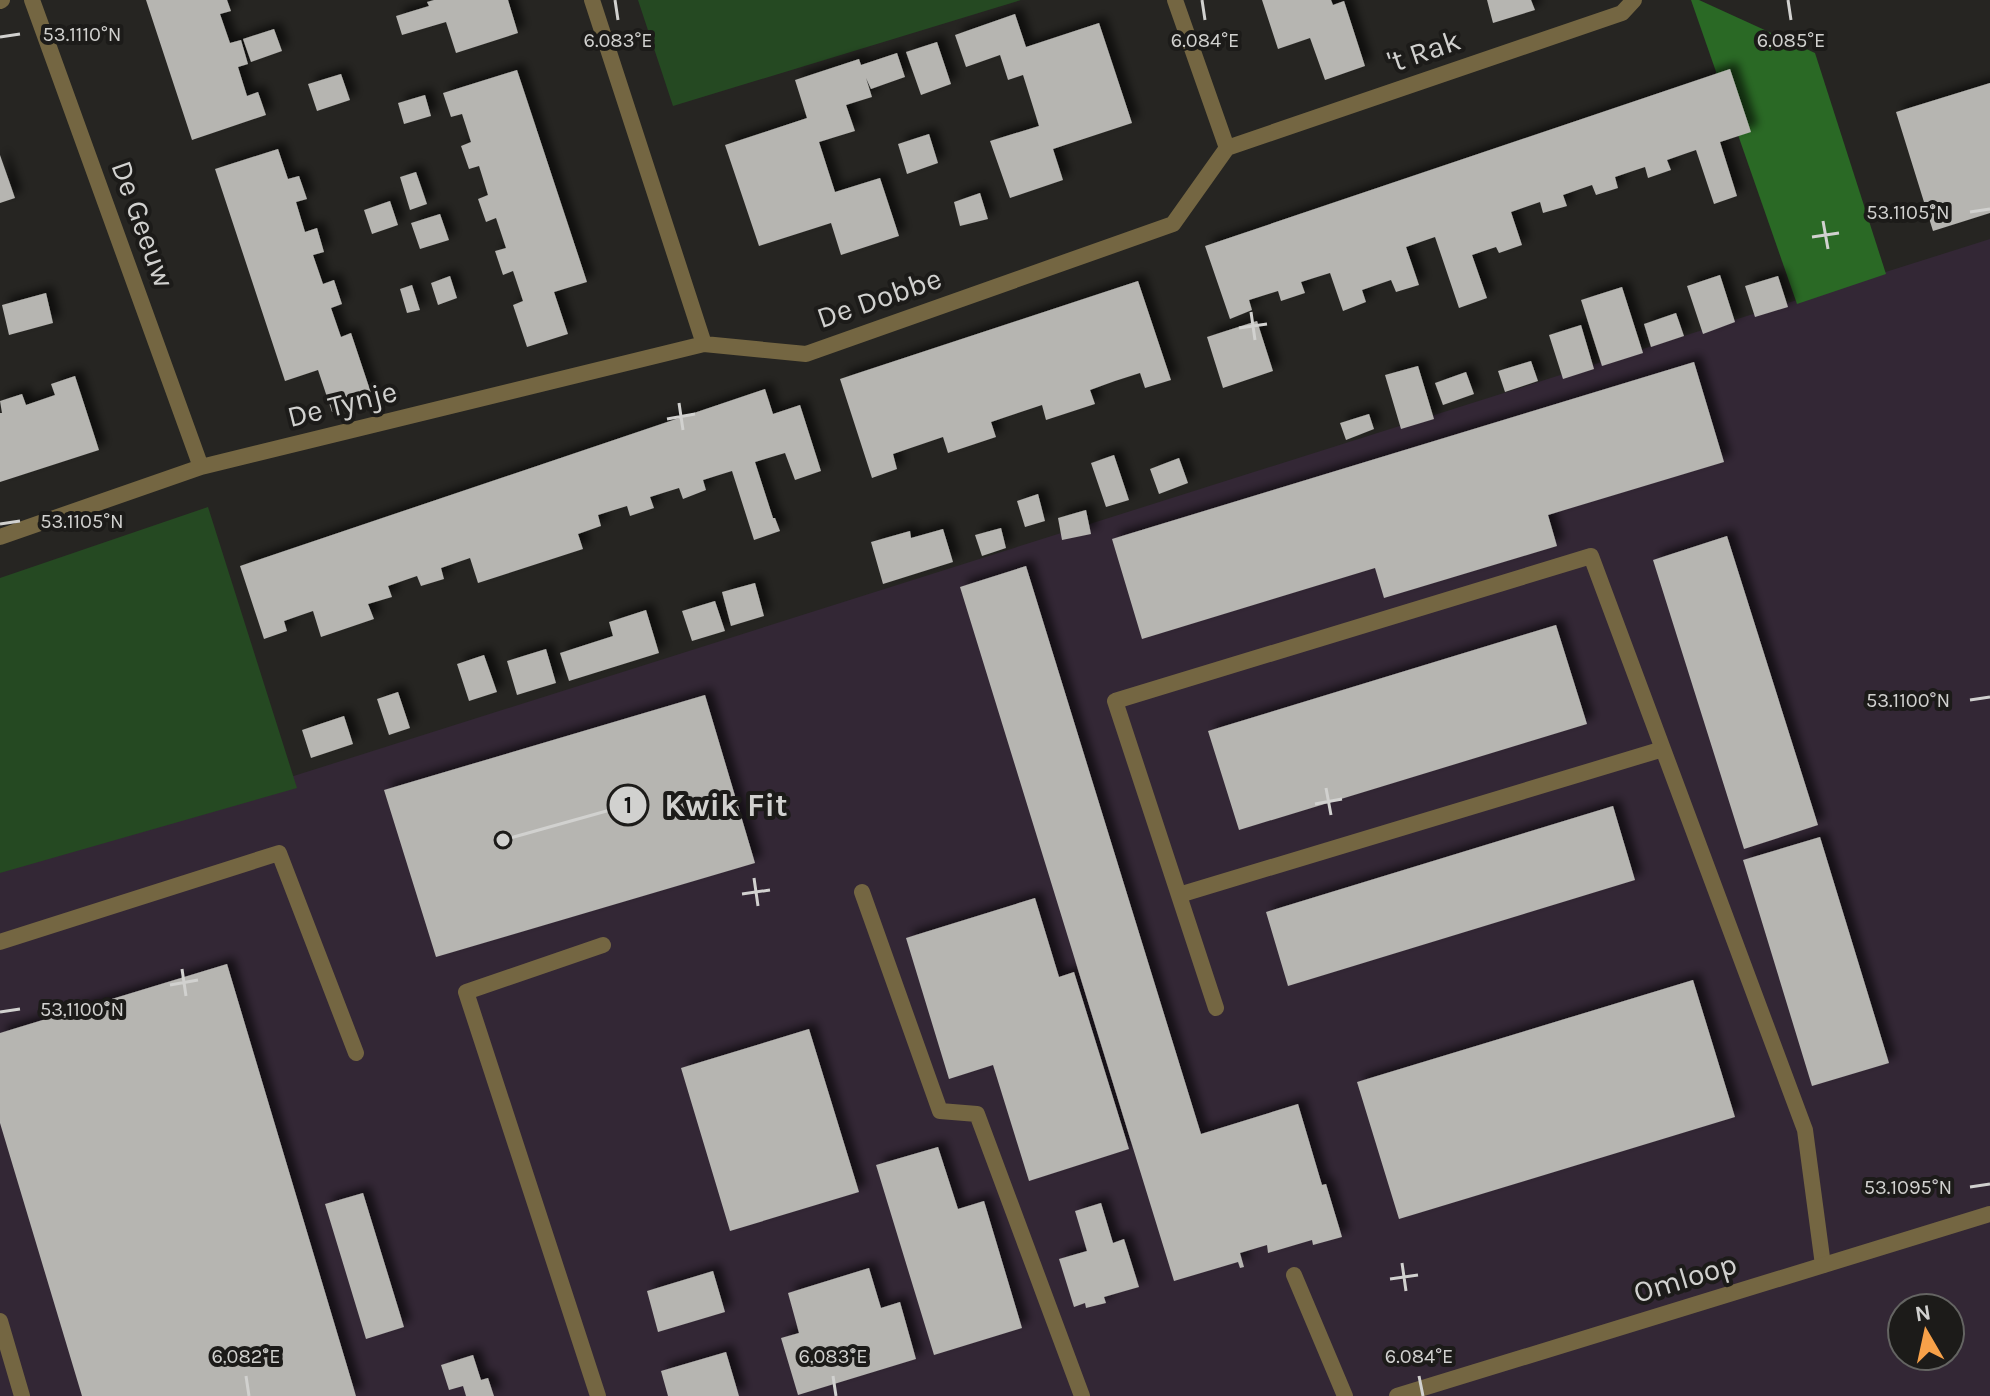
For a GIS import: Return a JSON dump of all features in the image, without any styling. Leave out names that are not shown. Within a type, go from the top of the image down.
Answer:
[{"type":"street","name":"De Geeuw","points":[[32,0],[201,467]]},
{"type":"street","points":[[592,0],[704,344]]},
{"type":"street","points":[[1175,0],[1227,148]]},
{"type":"street","name":"'t Rak","points":[[1227,148],[1622,13],[1634,0]]},
{"type":"street","name":"De Dobbe","points":[[704,344],[806,354],[1173,224],[1227,148]]},
{"type":"street","name":"De Tynje","points":[[0,537],[201,467],[704,344]]},
{"type":"street","points":[[1216,1008],[1115,701],[1591,556],[1805,1130],[1823,1265]]},
{"type":"street","points":[[1179,895],[1663,749]]},
{"type":"street","points":[[0,942],[279,853],[356,1053]]},
{"type":"street","points":[[862,892],[940,1111],[977,1114],[1082,1396]]},
{"type":"street","points":[[598,1396],[466,992],[603,945]]},
{"type":"street","name":"Omloop","points":[[1397,1396],[1990,1214]]},
{"type":"street","points":[[1294,1275],[1345,1396]]},
{"type":"street","points":[[0,1321],[22,1396]]},
{"type":"shaded area","points":[[1990,239],[1990,1396],[0,1396],[0,869]]},
{"type":"green space","points":[[638,0],[1021,0],[673,106]]},
{"type":"green space","points":[[1691,0],[1699,0],[1815,53],[1886,274],[1797,304]]},
{"type":"green space","points":[[208,507],[297,788],[0,873],[0,578]]},
{"type":"building","points":[[146,0],[227,0],[231,11],[220,14],[230,43],[241,40],[248,64],[238,67],[247,96],[258,92],[266,115],[192,140]]},
{"type":"building","points":[[508,0],[518,33],[456,53],[446,22],[402,35],[396,16],[429,6],[427,2]]},
{"type":"building","points":[[1262,0],[1331,0],[1333,5],[1344,1],[1365,66],[1325,80],[1310,38],[1278,49]]},
{"type":"building","points":[[1487,0],[1531,0],[1535,10],[1493,23]]},
{"type":"building","points":[[1015,14],[1026,47],[1099,23],[1132,123],[1053,149],[1063,180],[1010,198],[990,141],[1039,126],[1023,75],[1008,80],[1000,55],[966,67],[955,35]]},
{"type":"building","points":[[274,29],[282,51],[251,62],[243,39]]},
{"type":"building","points":[[937,42],[951,84],[921,95],[906,52]]},
{"type":"building","points":[[897,53],[905,77],[871,89],[866,78],[872,97],[846,105],[855,131],[819,142],[835,192],[880,178],[899,236],[841,255],[831,223],[759,246],[725,145],[807,118],[795,80],[859,59],[861,65]]},
{"type":"building","points":[[1730,69],[1751,132],[1720,142],[1737,196],[1714,204],[1696,150],[1667,160],[1671,170],[1648,178],[1645,167],[1615,177],[1618,188],[1596,195],[1592,185],[1563,195],[1567,206],[1543,213],[1540,202],[1511,212],[1522,245],[1499,253],[1496,247],[1472,255],[1487,298],[1459,308],[1435,237],[1406,247],[1419,285],[1396,292],[1391,280],[1362,290],[1366,302],[1343,311],[1330,273],[1301,282],[1305,293],[1281,301],[1278,291],[1249,300],[1252,310],[1230,319],[1205,246]]},
{"type":"building","points":[[517,70],[587,282],[554,292],[568,334],[527,347],[513,305],[523,301],[513,271],[503,275],[495,251],[506,248],[496,218],[486,222],[478,199],[488,195],[479,166],[469,169],[461,146],[471,142],[462,114],[451,117],[443,93]]},
{"type":"building","points":[[341,74],[350,100],[317,111],[308,84]]},
{"type":"building","points":[[1990,83],[1990,213],[1933,231],[1896,112]]},
{"type":"building","points":[[425,95],[431,116],[404,124],[398,103]]},
{"type":"building","points":[[929,134],[938,163],[907,174],[898,144]]},
{"type":"building","points":[[278,149],[288,179],[299,176],[307,199],[296,202],[305,232],[317,228],[324,252],[313,255],[323,284],[334,280],[342,304],[331,308],[341,337],[351,333],[373,399],[332,412],[318,370],[285,381],[215,169]]},
{"type":"building","points":[[0,155],[15,198],[0,203]]},
{"type":"building","points":[[416,172],[427,204],[410,210],[400,177]]},
{"type":"building","points":[[980,193],[988,219],[960,226],[954,202]]},
{"type":"building","points":[[390,201],[398,225],[372,234],[364,210]]},
{"type":"building","points":[[440,214],[449,240],[420,249],[411,223]]},
{"type":"building","points":[[1720,275],[1735,322],[1703,334],[1687,286]]},
{"type":"building","points":[[450,276],[457,298],[438,305],[431,283]]},
{"type":"building","points":[[1778,276],[1788,307],[1755,317],[1745,286]]},
{"type":"building","points":[[1138,281],[1171,380],[1145,388],[1140,373],[1115,381],[1090,390],[1095,404],[1046,420],[1042,405],[991,422],[996,437],[948,453],[943,437],[893,454],[897,469],[872,478],[840,379]]},
{"type":"building","points":[[412,285],[420,310],[407,313],[400,289]]},
{"type":"building","points":[[1622,287],[1643,353],[1602,366],[1581,300]]},
{"type":"building","points":[[46,293],[53,323],[9,335],[2,305]]},
{"type":"building","points":[[1676,313],[1684,336],[1651,347],[1644,324]]},
{"type":"building","points":[[1257,321],[1273,371],[1223,388],[1207,337]]},
{"type":"building","points":[[1581,325],[1594,369],[1563,379],[1549,335]]},
{"type":"building","points":[[1531,361],[1538,381],[1505,392],[1498,371]]},
{"type":"building","points":[[1694,362],[1724,462],[1548,515],[1557,546],[1384,598],[1375,568],[1142,639],[1112,539]]},
{"type":"building","points":[[1418,366],[1434,419],[1401,429],[1385,375]]},
{"type":"building","points":[[1466,372],[1474,394],[1443,405],[1435,383]]},
{"type":"building","points":[[75,376],[99,450],[0,482],[0,401],[22,394],[26,405],[55,395],[51,384]]},
{"type":"building","points":[[765,389],[773,414],[800,405],[821,471],[795,480],[785,453],[755,462],[780,531],[754,540],[732,471],[703,480],[706,490],[683,499],[679,488],[650,497],[654,508],[630,516],[627,506],[598,515],[601,526],[578,534],[583,549],[478,583],[470,558],[441,568],[444,579],[421,586],[417,576],[388,586],[392,597],[368,604],[374,619],[321,637],[313,611],[284,621],[287,631],[264,639],[240,566]]},
{"type":"building","points":[[1369,414],[1374,429],[1346,440],[1340,423]]},
{"type":"building","points":[[1114,455],[1129,500],[1106,507],[1091,463]]},
{"type":"building","points":[[1179,458],[1188,483],[1159,494],[1150,469]]},
{"type":"building","points":[[1038,494],[1045,521],[1025,527],[1017,501]]},
{"type":"building","points":[[1086,510],[1091,534],[1062,540],[1058,518]]},
{"type":"building","points":[[1001,528],[1006,548],[982,556],[975,535]]},
{"type":"building","points":[[943,529],[953,562],[883,584],[871,542],[910,531],[911,538]]},
{"type":"building","points":[[1727,536],[1818,825],[1744,849],[1653,560]]},
{"type":"building","points":[[1026,566],[1201,1134],[1298,1104],[1322,1185],[1326,1184],[1342,1237],[1313,1245],[1312,1240],[1268,1253],[1267,1245],[1240,1253],[1244,1267],[1240,1268],[1238,1262],[1174,1281],[960,587]]},
{"type":"building","points":[[755,583],[764,616],[731,626],[722,592]]},
{"type":"building","points":[[715,601],[725,631],[692,641],[682,611]]},
{"type":"building","points":[[646,610],[659,653],[569,681],[560,653],[613,636],[609,622]]},
{"type":"building","points":[[1556,625],[1587,724],[1239,830],[1208,731]]},
{"type":"building","points":[[546,649],[556,683],[517,695],[507,661]]},
{"type":"building","points":[[484,655],[497,692],[469,701],[457,664]]},
{"type":"building","points":[[398,692],[410,728],[389,735],[377,699]]},
{"type":"building","points":[[705,695],[755,863],[436,957],[384,790]]},
{"type":"building","points":[[344,716],[353,744],[311,758],[302,730]]},
{"type":"building","points":[[1613,806],[1635,880],[1288,986],[1266,912]]},
{"type":"building","points":[[1820,837],[1889,1063],[1812,1086],[1743,860]]},
{"type":"building","points":[[1035,898],[1059,977],[1074,972],[1129,1149],[1029,1181],[993,1065],[949,1079],[906,938]]},
{"type":"building","points":[[227,964],[356,1396],[82,1396],[0,1123],[0,1033]]},
{"type":"building","points":[[1693,980],[1735,1117],[1399,1219],[1357,1082]]},
{"type":"building","points":[[809,1029],[859,1192],[730,1231],[681,1068]]},
{"type":"building","points":[[938,1147],[958,1209],[984,1201],[1022,1328],[934,1355],[876,1165]]},
{"type":"building","points":[[363,1193],[404,1327],[366,1339],[325,1204]]},
{"type":"building","points":[[1101,1203],[1113,1243],[1124,1239],[1139,1287],[1104,1297],[1106,1303],[1086,1308],[1085,1303],[1074,1307],[1059,1259],[1087,1251],[1075,1211]]},
{"type":"building","points":[[869,1268],[881,1308],[900,1302],[916,1359],[798,1395],[781,1338],[799,1333],[788,1293]]},
{"type":"building","points":[[713,1271],[725,1312],[658,1332],[647,1291]]},
{"type":"building","points":[[726,1352],[739,1396],[668,1396],[661,1371]]},
{"type":"building","points":[[473,1355],[481,1380],[488,1378],[494,1396],[466,1396],[463,1386],[449,1390],[441,1365]]},
{"type":"place","name":"Kwik Fit","points":[[503,840]]}]
